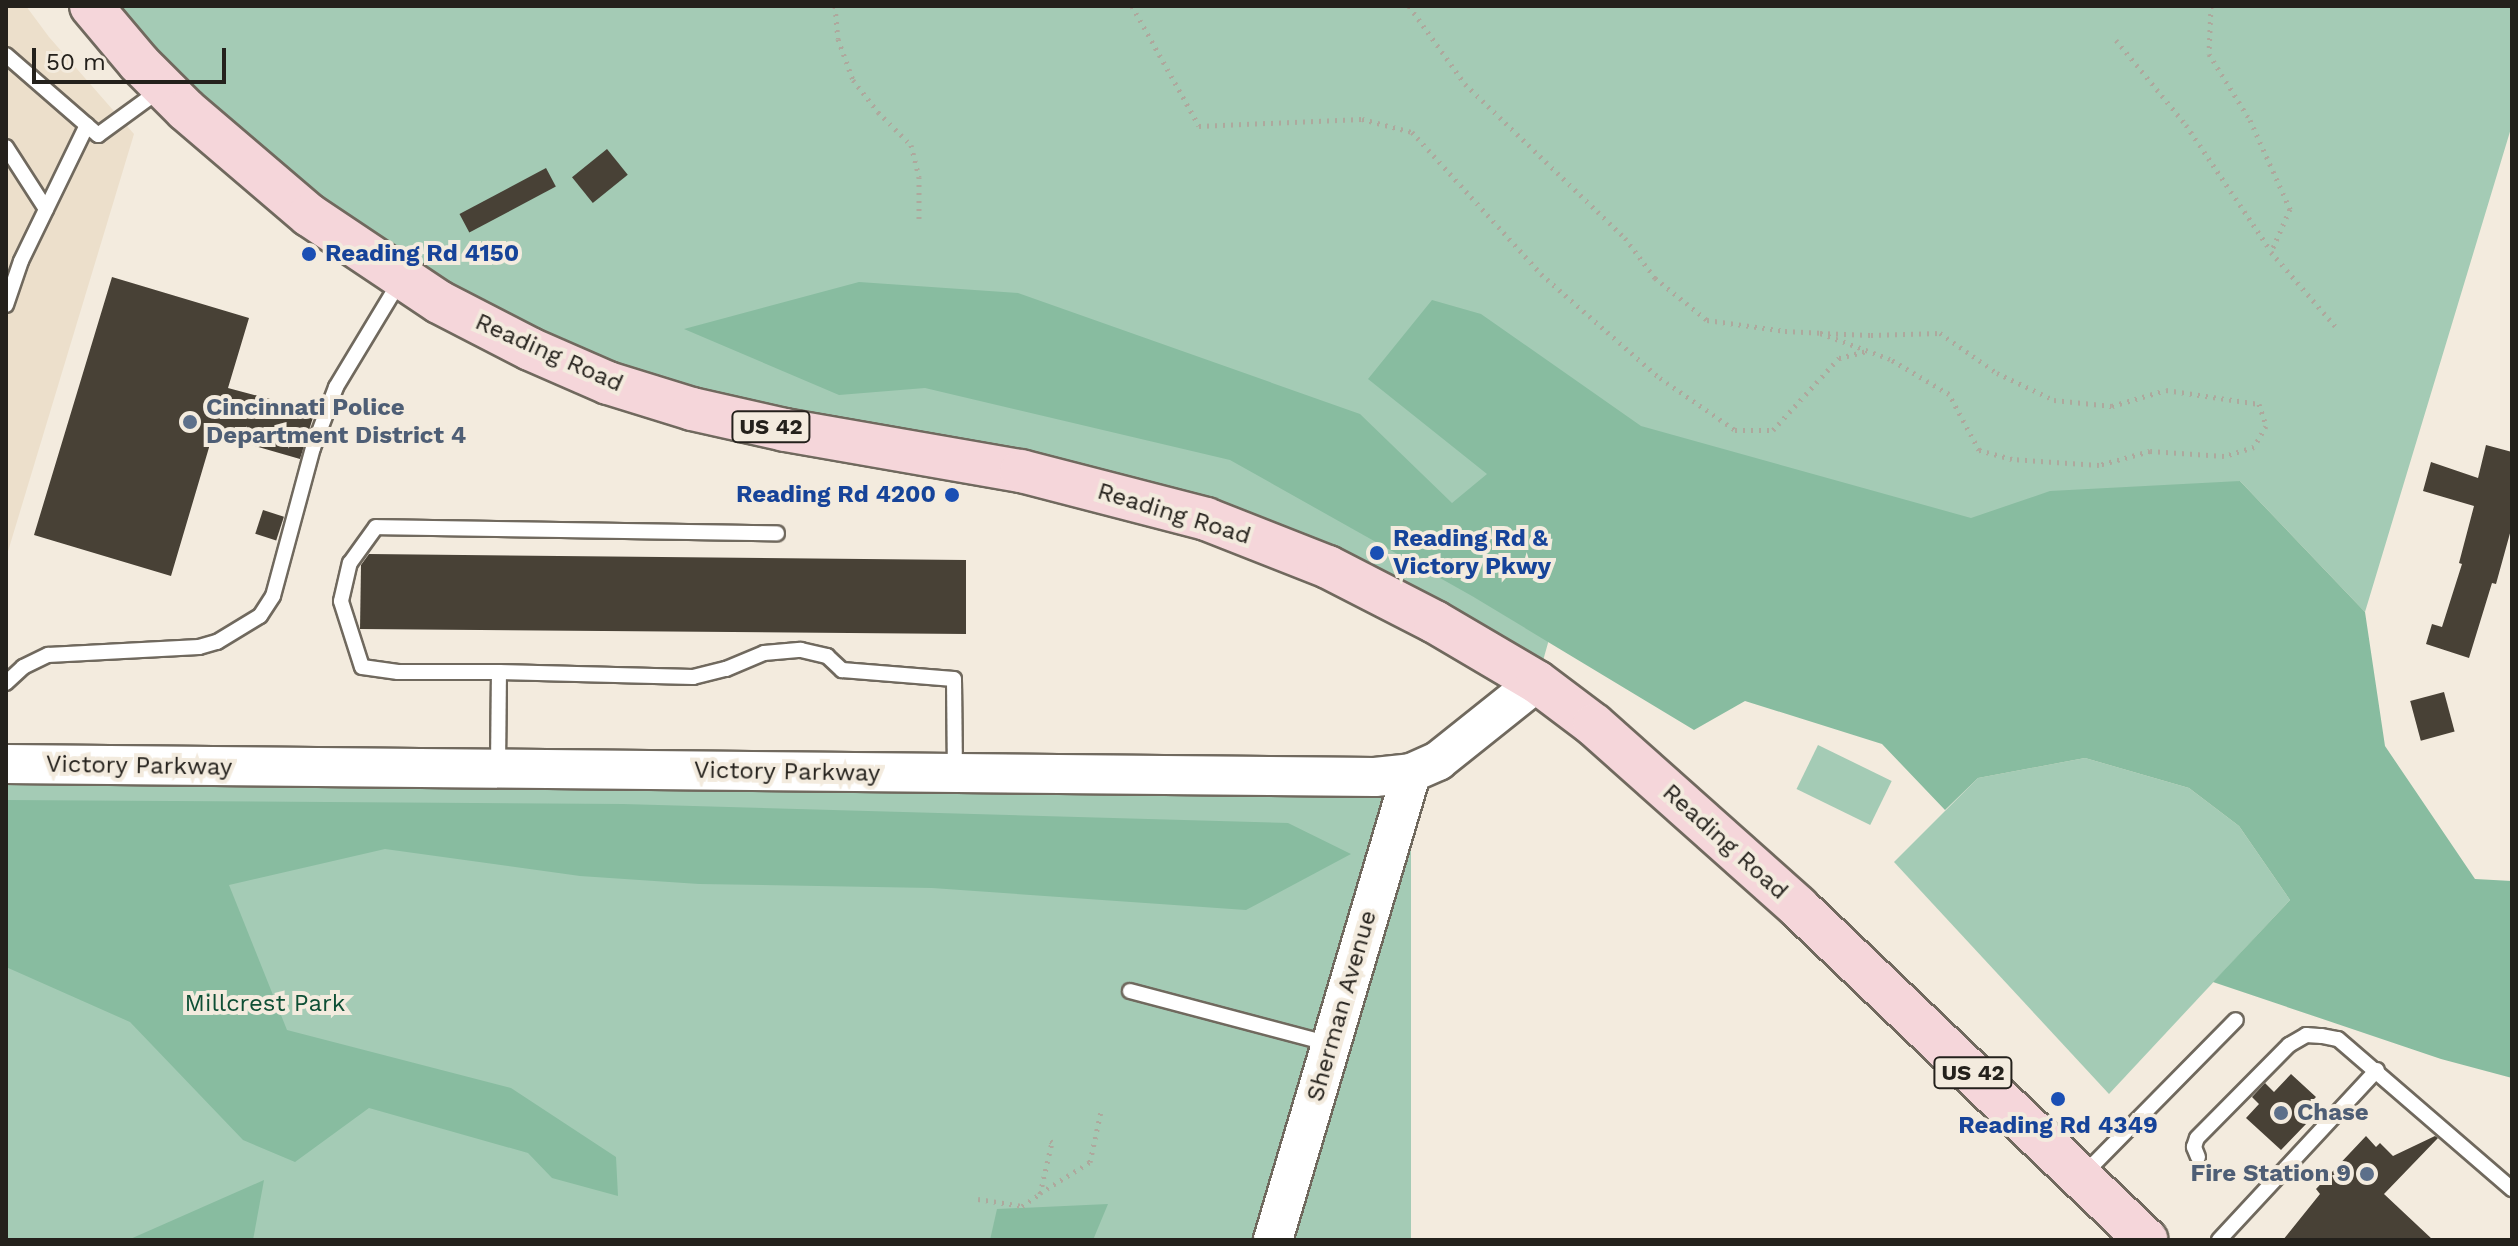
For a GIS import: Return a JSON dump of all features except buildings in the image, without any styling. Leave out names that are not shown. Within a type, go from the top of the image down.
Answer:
[{"type":"main road","name":"Reading Road","points":[[91,6],[163,87],[309,215],[439,302],[530,349],[608,383],[692,409],[785,430],[1021,471],[1206,519],[1328,567],[1435,622],[1537,682],[1594,725],[1798,907],[2147,1240]]},
{"type":"street","name":"Victory Parkway","points":[[6,764],[1342,778],[1411,773],[1438,761],[1537,682]]},
{"type":"street","name":"Sherman Avenue","points":[[1273,1240],[1411,773]]},
{"type":"lane","points":[[6,55],[98,135],[163,87]]},
{"type":"lane","points":[[6,305],[21,261],[87,125]]},
{"type":"lane","points":[[6,147],[46,209]]},
{"type":"lane","points":[[6,683],[23,667],[48,655],[199,647],[238,632],[260,616],[273,596],[313,448],[336,387],[402,277]]},
{"type":"lane","points":[[777,533],[376,527],[350,563],[341,601],[362,667],[398,672],[693,677],[726,669],[764,653],[801,650],[827,656],[842,670],[954,679],[955,774]]},
{"type":"lane","points":[[498,769],[499,672]]},
{"type":"lane","points":[[1130,991],[1330,1044]]},
{"type":"lane","points":[[2081,1177],[2236,1020]]},
{"type":"lane","points":[[2198,1157],[2194,1147],[2197,1138],[2289,1045],[2306,1035],[2338,1039],[2512,1189]]},
{"type":"lane","points":[[2219,1240],[2377,1070]]},
{"type":"path","points":[[835,6],[838,39],[853,80],[878,112],[911,145],[919,177],[919,219]]},
{"type":"path","points":[[1132,6],[1199,126],[1362,119],[1412,132],[1541,274],[1660,378],[1735,430],[1773,430],[1839,358],[1868,351]]},
{"type":"path","points":[[1409,6],[1465,84],[1625,238],[1655,278],[1707,320],[1820,333],[1940,333],[1997,373],[2054,400],[2112,406],[2166,390],[2259,404],[2266,426],[2254,447],[2224,456],[2150,451],[2099,465],[2012,459],[1979,450],[1949,394],[1890,359],[1820,333]]},
{"type":"path","points":[[2211,6],[2209,54],[2250,120],[2290,209],[2271,252]]},
{"type":"path","points":[[2116,40],[2186,125],[2271,252],[2335,326]]},
{"type":"path","points":[[978,1199],[1022,1206],[1090,1162],[1101,1111]]},
{"type":"path","points":[[1040,1194],[1052,1142],[1046,1138]]},
{"type":"shaded area","points":[[6,6],[26,6],[49,37],[134,134],[6,558]]},
{"type":"green space","points":[[91,6],[2512,6],[2512,125],[2365,612],[2240,481],[1921,588],[1579,533],[1537,682],[1328,567],[785,430],[439,302]]},
{"type":"green space","points":[[859,282],[1018,293],[1360,414],[1452,503],[1487,474],[1368,379],[1432,300],[1481,314],[1641,426],[1971,518],[2050,491],[2240,481],[2365,612],[2385,746],[2475,879],[2512,881],[2512,1078],[2441,1059],[2213,982],[2290,900],[2239,826],[2189,788],[2085,758],[1978,778],[1945,810],[1882,744],[1745,701],[1694,730],[1472,596],[1230,460],[925,388],[839,395],[684,329]]},
{"type":"green space","points":[[1818,745],[1892,781],[1870,825],[1797,789]]},
{"type":"green space","points":[[2085,758],[2189,788],[2239,826],[2290,900],[2109,1094],[1894,862],[1978,778]]},
{"type":"green space","name":"Millcrest Park","points":[[6,764],[1411,764],[1411,1240],[6,1240]]},
{"type":"green space","points":[[6,800],[623,804],[1288,823],[1351,854],[1246,910],[932,888],[699,884],[580,876],[385,849],[229,885],[287,1030],[511,1088],[616,1157],[618,1196],[552,1178],[528,1153],[369,1108],[295,1162],[243,1140],[130,1022],[6,967]]},
{"type":"green space","points":[[264,1180],[253,1240],[128,1240]]},
{"type":"green space","points":[[1108,1204],[1093,1240],[990,1240],[997,1209]]},
{"type":"place","name":"Reading Rd 4150","points":[[309,254]]},
{"type":"place","name":"Cincinnati Police Department District 4","points":[[190,422]]},
{"type":"place","name":"Reading Rd 4200","points":[[952,495]]},
{"type":"place","name":"Reading Rd & Victory Pkwy","points":[[1377,553]]},
{"type":"place","name":"Reading Rd 4349","points":[[2058,1099]]},
{"type":"place","name":"Chase","points":[[2281,1113]]},
{"type":"place","name":"Fire Station 9","points":[[2367,1174]]}]
